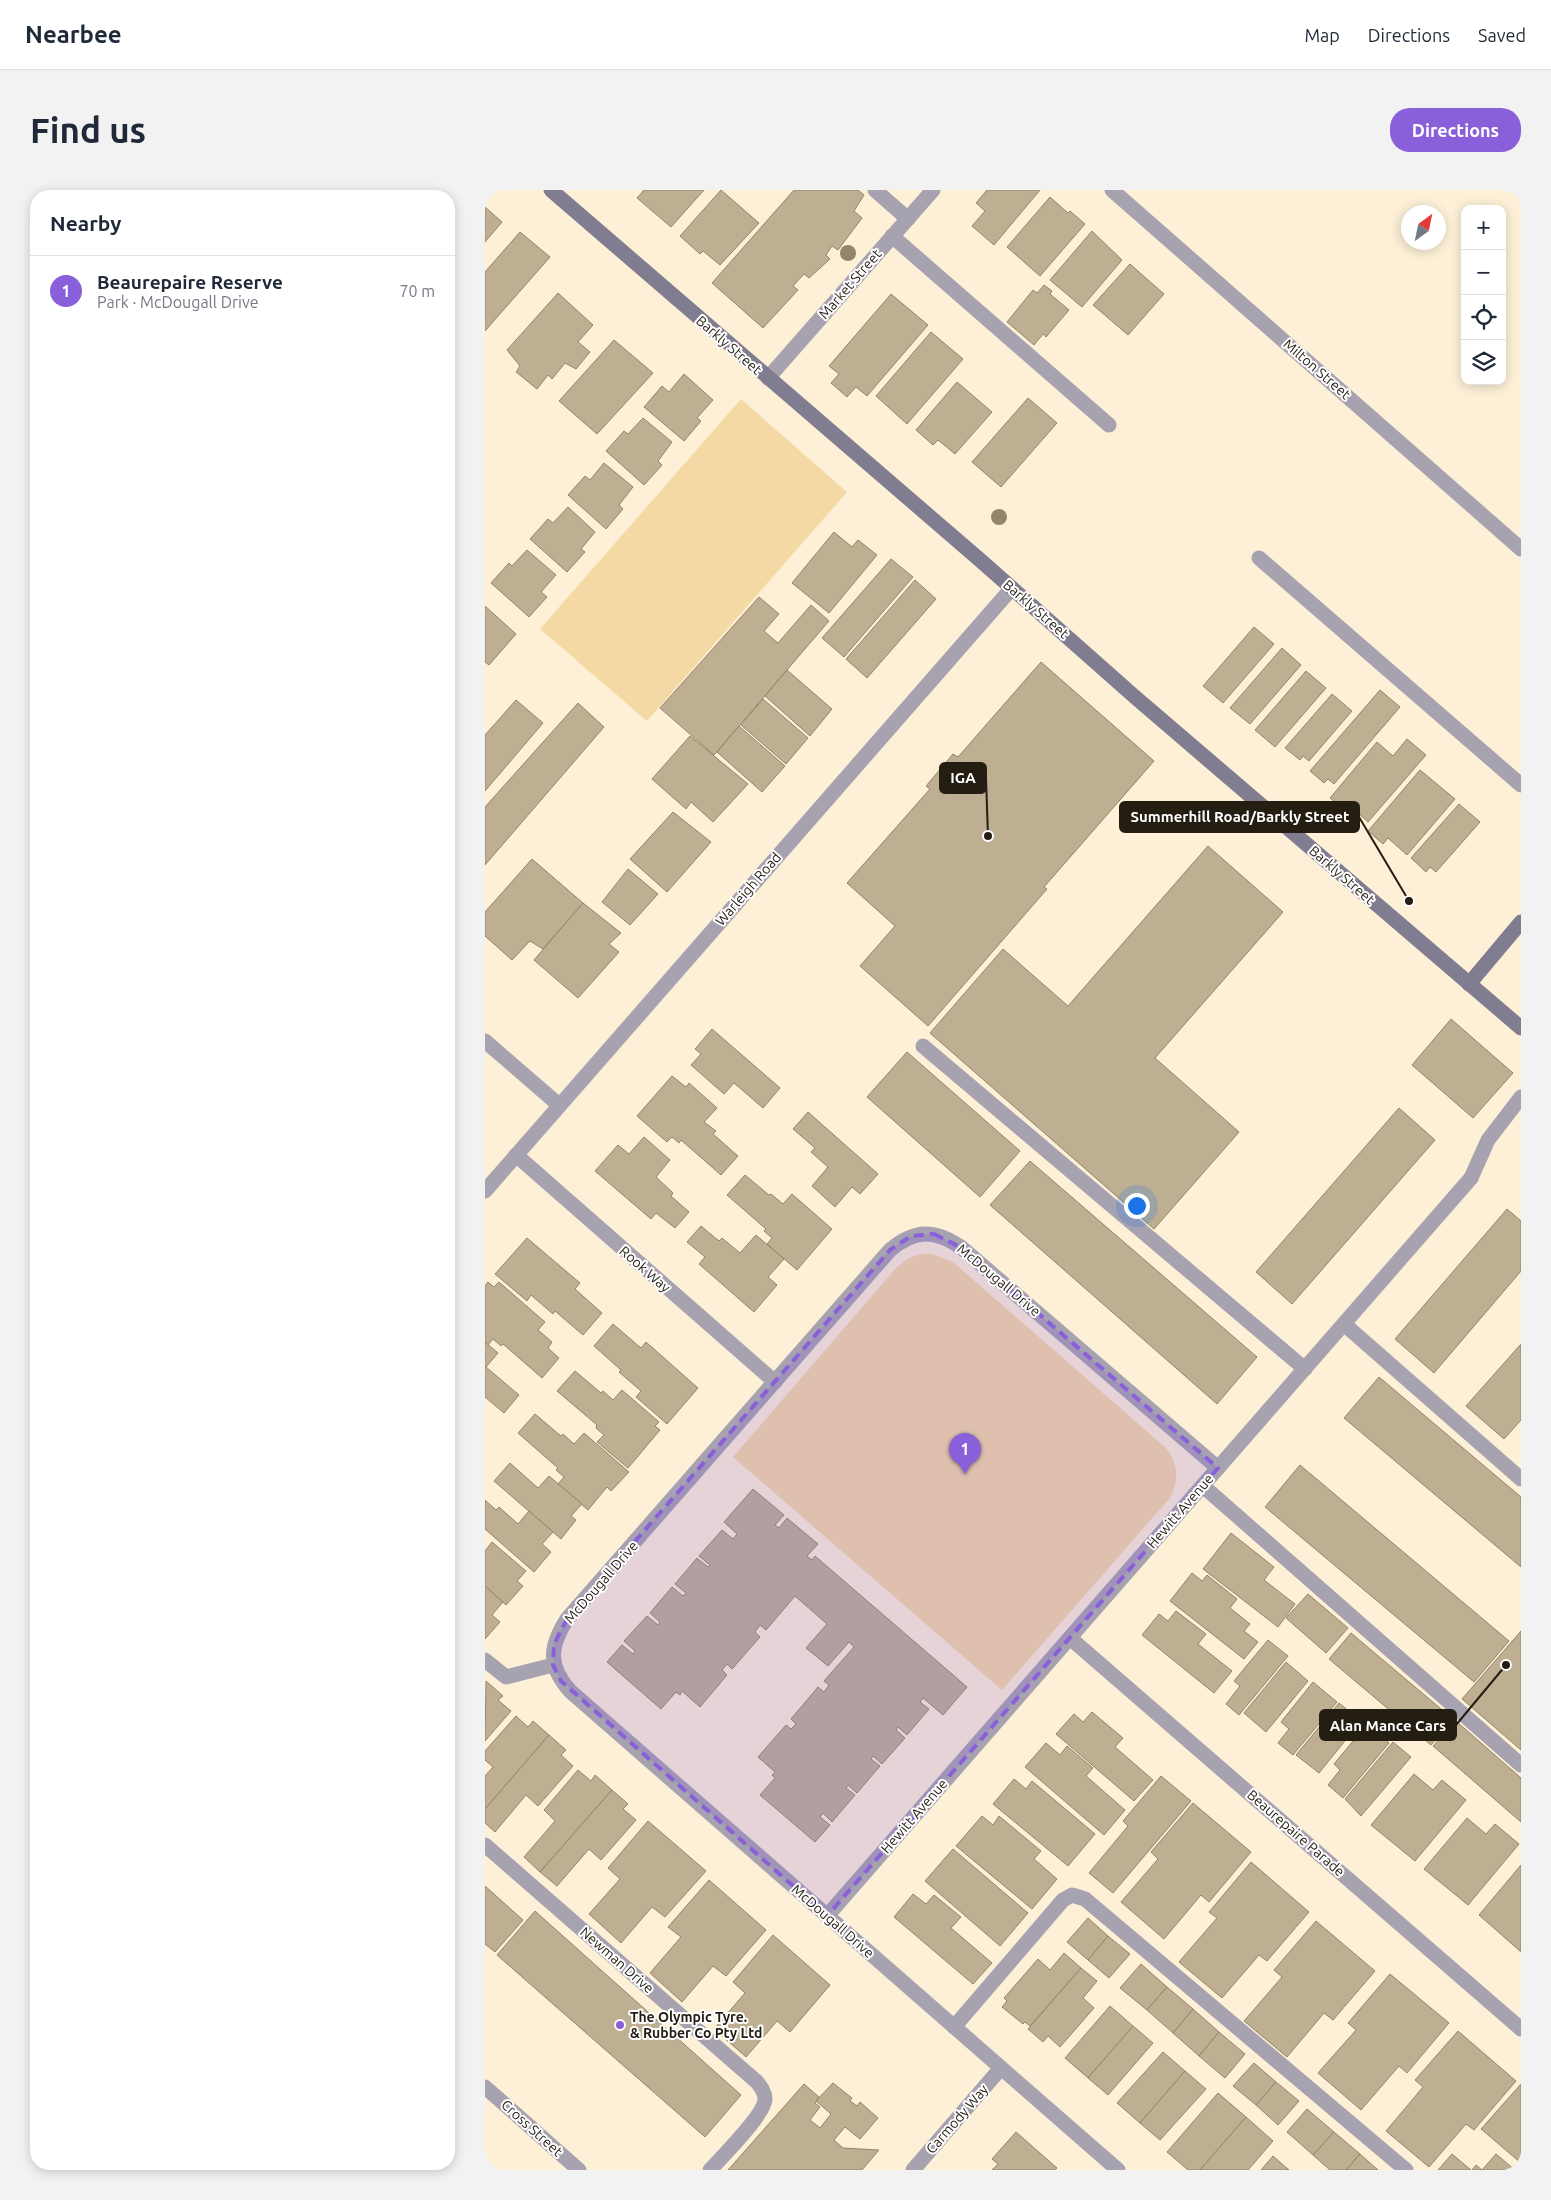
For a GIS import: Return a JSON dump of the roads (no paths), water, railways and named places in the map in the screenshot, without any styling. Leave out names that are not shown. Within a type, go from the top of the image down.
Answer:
[{"type":"street","name":"Barkly Street","points":[[551,190],[1012,588],[1135,697],[1521,1028]]},
{"type":"street","points":[[875,190],[908,219]]},
{"type":"street","name":"Market Street","points":[[767,378],[933,190]]},
{"type":"street","name":"Milton Street","points":[[1112,190],[1521,549]]},
{"type":"street","points":[[892,236],[1109,425]]},
{"type":"street","points":[[1259,558],[1521,785]]},
{"type":"street","name":"Warleigh Road","points":[[485,1191],[1012,588]]},
{"type":"street","points":[[1469,984],[1521,922]]},
{"type":"street","points":[[485,1041],[559,1105]]},
{"type":"street","points":[[923,1046],[1305,1369]]},
{"type":"street","name":"Hewitt Avenue","points":[[827,1916],[1471,1178],[1488,1140],[1521,1097]]},
{"type":"street","name":"Rook Way","points":[[516,1155],[775,1382]]},
{"type":"street","name":"McDougall Drive","points":[[1118,2170],[570,1692],[561,1681],[553,1665],[554,1644],[567,1619],[889,1250],[901,1240],[911,1236],[934,1234],[945,1237],[962,1248],[1218,1468]]},
{"type":"street","points":[[1343,1324],[1521,1479]]},
{"type":"street","points":[[1203,1486],[1521,1765]]},
{"type":"street","name":"Beaurepaire Parade","points":[[1071,1638],[1521,2029]]},
{"type":"street","points":[[485,1660],[506,1677],[553,1665]]},
{"type":"street","name":"Newman Drive","points":[[485,1845],[763,2089],[765,2098],[759,2114],[710,2170]]},
{"type":"street","points":[[954,2027],[1063,1900],[1072,1895],[1085,1899],[1406,2170]]},
{"type":"street","name":"Carmody Way","points":[[913,2170],[1001,2068]]},
{"type":"street","name":"Cross Street","points":[[485,2086],[579,2170]]},
{"type":"place","name":"IGA","points":[[988,836]]},
{"type":"place","name":"Summerhill Road/Barkly Street","points":[[1409,901]]},
{"type":"place","name":"Beaurepaire Reserve","points":[[965,1474]]},
{"type":"place","name":"Alan Mance Cars","points":[[1506,1665]]},
{"type":"place","name":"The Olympic Tyre. & Rubber Co Pty Ltd","points":[[620,2025]]}]
